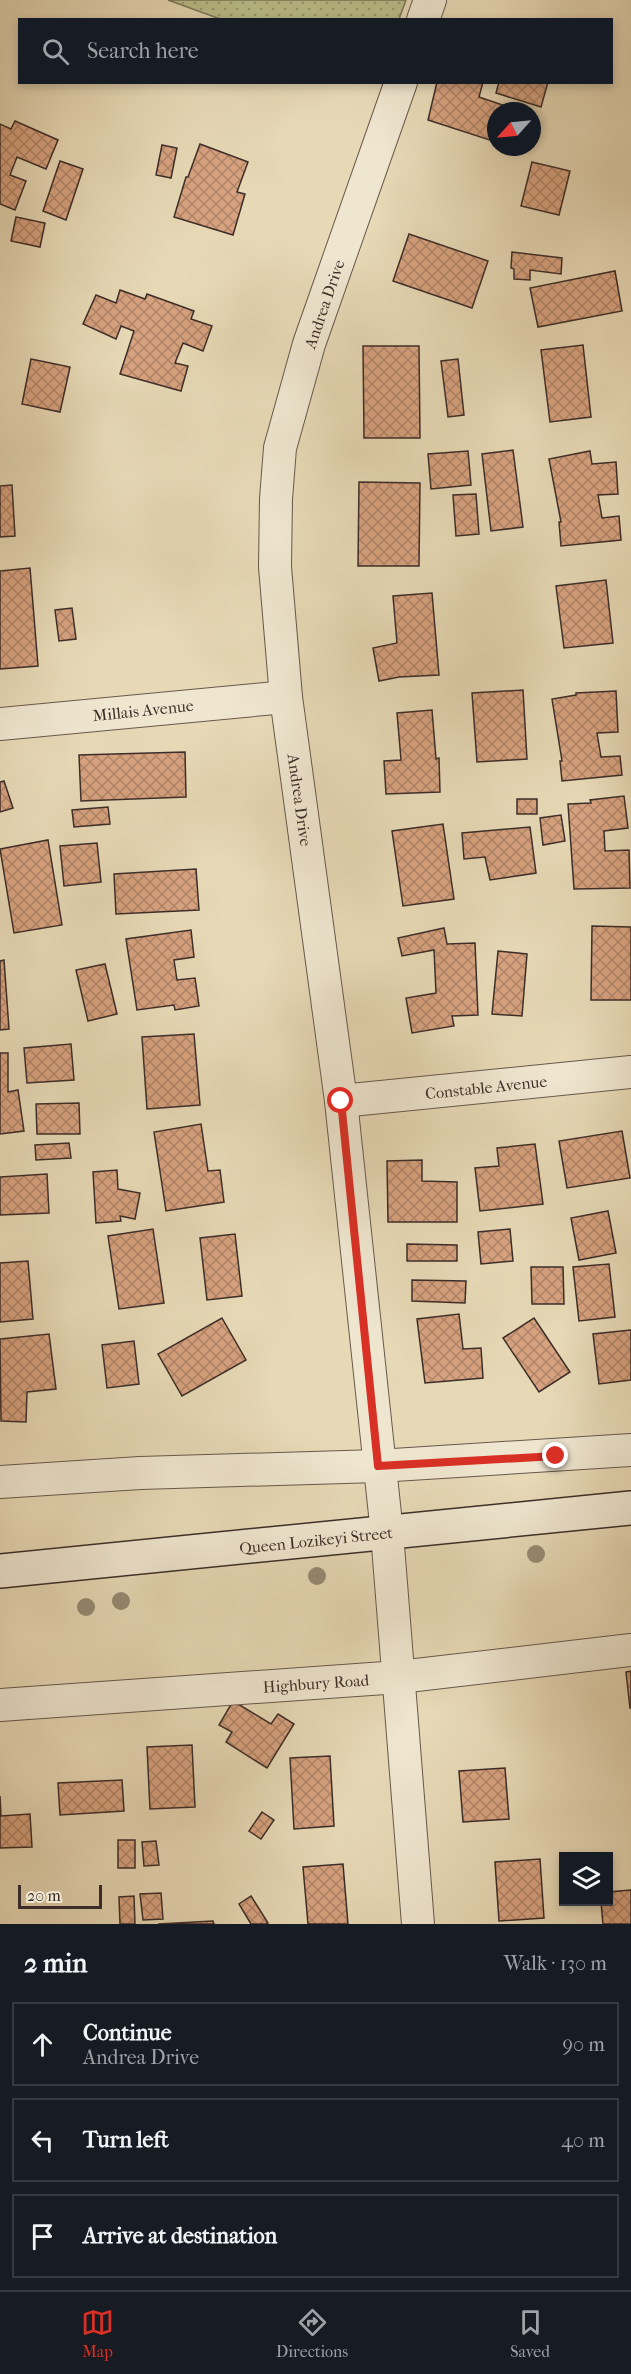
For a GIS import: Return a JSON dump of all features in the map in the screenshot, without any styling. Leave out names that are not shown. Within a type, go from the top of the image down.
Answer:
[{"type":"main road","name":"Queen Lozikeyi Street","points":[[0,1571],[631,1508]]},
{"type":"street","points":[[424,18],[430,0]]},
{"type":"street","name":"Andrea Drive","points":[[400,84],[309,344],[280,448],[276,499],[275,567],[286,697],[341,1101],[378,1466],[387,1533],[418,1924]]},
{"type":"street","name":"Millais Avenue","points":[[0,724],[286,697]]},
{"type":"street","name":"Constable Avenue","points":[[341,1101],[631,1072]]},
{"type":"street","points":[[0,1482],[140,1473],[378,1466],[631,1450]]},
{"type":"street","name":"Highbury Road","points":[[0,1705],[399,1677],[631,1650]]},
{"type":"green space","points":[[168,0],[406,0],[399,18],[217,18]]},
{"type":"building","points":[[437,84],[482,84],[479,97],[494,102],[487,102],[487,139],[428,120]]},
{"type":"building","points":[[498,84],[547,84],[541,107],[541,102],[525,102],[496,93]]},
{"type":"building","points":[[15,121],[58,140],[46,169],[17,157],[10,175],[26,181],[15,210],[0,204],[0,124],[11,129]]},
{"type":"building","points":[[200,144],[248,162],[237,192],[245,194],[233,235],[174,217],[186,177],[188,177]]},
{"type":"building","points":[[162,145],[177,148],[171,178],[156,175]]},
{"type":"building","points":[[60,161],[83,169],[66,220],[43,211]]},
{"type":"building","points":[[532,162],[570,171],[559,215],[521,206]]},
{"type":"building","points":[[16,217],[45,223],[40,247],[11,241]]},
{"type":"building","points":[[409,234],[488,261],[472,308],[393,281]]},
{"type":"building","points":[[512,252],[562,258],[561,274],[530,270],[530,280],[514,279],[514,269],[511,268]]},
{"type":"building","points":[[615,271],[622,311],[538,327],[530,288]]},
{"type":"building","points":[[120,290],[145,299],[147,294],[194,311],[191,319],[212,326],[203,351],[183,343],[175,363],[188,366],[181,391],[120,374],[134,331],[121,326],[116,339],[83,324],[96,295],[116,303]]},
{"type":"building","points":[[583,345],[591,417],[550,422],[541,350]]},
{"type":"building","points":[[363,346],[419,346],[420,438],[364,438]]},
{"type":"building","points":[[31,359],[70,367],[60,412],[22,404]]},
{"type":"building","points":[[458,359],[464,415],[448,417],[441,361]]},
{"type":"building","points":[[513,450],[523,527],[491,531],[482,454]]},
{"type":"building","points":[[468,451],[471,485],[431,489],[428,454]]},
{"type":"building","points":[[590,451],[592,464],[616,462],[618,494],[598,495],[602,518],[619,516],[621,540],[561,546],[559,522],[561,522],[549,459]]},
{"type":"building","points":[[359,482],[420,483],[419,566],[358,566]]},
{"type":"building","points":[[12,485],[15,536],[0,537],[0,486]]},
{"type":"building","points":[[476,494],[479,534],[456,536],[453,495]]},
{"type":"building","points":[[30,568],[38,666],[0,669],[0,571]]},
{"type":"building","points":[[606,580],[613,643],[564,648],[556,586]]},
{"type":"building","points":[[432,593],[439,675],[399,677],[379,681],[373,648],[397,643],[393,596]]},
{"type":"building","points":[[72,608],[76,639],[59,641],[55,610]]},
{"type":"building","points":[[523,690],[527,759],[477,762],[472,693]]},
{"type":"building","points":[[616,691],[618,732],[597,733],[601,757],[620,756],[622,775],[562,781],[560,761],[562,761],[552,699],[576,695],[576,693]]},
{"type":"building","points":[[432,710],[436,759],[439,758],[440,792],[386,794],[384,761],[401,760],[397,713]]},
{"type":"building","points":[[185,752],[186,797],[81,801],[79,755]]},
{"type":"building","points":[[4,781],[13,808],[0,812],[0,782]]},
{"type":"building","points":[[624,796],[628,828],[604,831],[605,851],[629,850],[630,888],[574,889],[568,804],[591,803],[590,800]]},
{"type":"building","points":[[517,799],[537,799],[537,814],[517,814]]},
{"type":"building","points":[[108,807],[110,824],[74,827],[72,810]]},
{"type":"building","points":[[561,815],[565,841],[543,845],[540,818]]},
{"type":"building","points":[[443,824],[454,899],[403,906],[392,831]]},
{"type":"building","points":[[530,827],[536,873],[490,880],[485,857],[464,859],[462,833]]},
{"type":"building","points":[[48,840],[62,925],[14,933],[0,849]]},
{"type":"building","points":[[97,843],[101,882],[64,886],[60,846]]},
{"type":"building","points":[[196,869],[199,910],[116,914],[114,874]]},
{"type":"building","points":[[592,926],[631,927],[631,1000],[591,1000]]},
{"type":"building","points":[[444,928],[447,944],[475,943],[478,1015],[452,1016],[454,1026],[412,1033],[406,998],[436,993],[434,950],[402,956],[398,938]]},
{"type":"building","points":[[191,930],[194,957],[174,960],[177,980],[195,978],[199,1006],[175,1010],[174,1005],[137,1010],[126,939]]},
{"type":"building","points":[[498,951],[527,954],[522,1016],[492,1014]]},
{"type":"building","points":[[4,960],[9,1029],[0,1030],[0,961]]},
{"type":"building","points":[[105,964],[117,1014],[88,1021],[76,970]]},
{"type":"building","points":[[194,1034],[200,1105],[147,1109],[142,1037]]},
{"type":"building","points":[[71,1044],[74,1080],[27,1083],[24,1048]]},
{"type":"building","points":[[0,1053],[8,1053],[8,1092],[18,1090],[24,1131],[0,1134]]},
{"type":"building","points":[[79,1103],[80,1134],[37,1134],[36,1104]]},
{"type":"building","points":[[201,1124],[208,1171],[220,1170],[224,1202],[166,1211],[154,1132]]},
{"type":"building","points":[[622,1131],[630,1178],[567,1188],[559,1141]]},
{"type":"building","points":[[69,1143],[71,1158],[36,1160],[35,1145]]},
{"type":"building","points":[[535,1144],[543,1204],[480,1211],[475,1168],[499,1166],[497,1148]]},
{"type":"building","points":[[422,1160],[422,1181],[457,1182],[457,1222],[388,1222],[387,1161]]},
{"type":"building","points":[[117,1170],[118,1189],[140,1193],[135,1219],[120,1216],[121,1221],[96,1223],[93,1172]]},
{"type":"building","points":[[47,1174],[49,1213],[0,1215],[0,1177]]},
{"type":"building","points":[[608,1211],[616,1253],[579,1260],[571,1218]]},
{"type":"building","points":[[153,1229],[164,1303],[119,1309],[108,1236]]},
{"type":"building","points":[[510,1229],[513,1261],[481,1264],[478,1232]]},
{"type":"building","points":[[235,1234],[242,1296],[207,1300],[200,1238]]},
{"type":"building","points":[[407,1244],[457,1245],[457,1261],[407,1261]]},
{"type":"building","points":[[28,1261],[33,1319],[0,1322],[0,1263]]},
{"type":"building","points":[[609,1264],[615,1317],[579,1321],[573,1267]]},
{"type":"building","points":[[531,1267],[563,1267],[564,1304],[532,1304]]},
{"type":"building","points":[[412,1280],[466,1281],[465,1303],[412,1301]]},
{"type":"building","points":[[459,1314],[463,1349],[481,1348],[483,1378],[425,1383],[417,1319]]},
{"type":"building","points":[[222,1318],[246,1360],[182,1396],[158,1354]]},
{"type":"building","points":[[534,1318],[570,1372],[539,1392],[503,1338]]},
{"type":"building","points":[[631,1330],[631,1380],[599,1384],[593,1334]]},
{"type":"building","points":[[49,1334],[56,1389],[27,1392],[26,1422],[1,1421],[0,1339]]},
{"type":"building","points":[[134,1341],[139,1384],[107,1388],[102,1345]]},
{"type":"building","points":[[631,1671],[631,1708],[630,1708],[626,1672]]},
{"type":"building","points":[[233,1701],[271,1724],[278,1714],[294,1724],[267,1768],[226,1742],[232,1732],[219,1725]]},
{"type":"building","points":[[192,1745],[195,1807],[150,1809],[147,1747]]},
{"type":"building","points":[[330,1756],[334,1826],[294,1829],[290,1758]]},
{"type":"building","points":[[505,1768],[509,1819],[463,1822],[459,1771]]},
{"type":"building","points":[[122,1780],[124,1811],[60,1815],[58,1783]]},
{"type":"building","points":[[0,1796],[1,1816],[30,1814],[32,1847],[0,1848]]},
{"type":"building","points":[[262,1812],[274,1820],[261,1839],[249,1831]]},
{"type":"building","points":[[118,1840],[135,1840],[135,1868],[118,1868]]},
{"type":"building","points":[[156,1841],[159,1865],[144,1866],[142,1842]]},
{"type":"building","points":[[540,1859],[544,1918],[499,1921],[495,1862]]},
{"type":"building","points":[[343,1864],[348,1924],[308,1924],[303,1867]]},
{"type":"building","points":[[631,1890],[631,1924],[603,1924],[601,1906],[613,1906],[613,1892]]},
{"type":"building","points":[[161,1893],[163,1919],[143,1920],[140,1894]]},
{"type":"building","points":[[134,1896],[135,1924],[120,1924],[119,1897]]},
{"type":"building","points":[[251,1896],[268,1923],[251,1924],[239,1904]]},
{"type":"building","points":[[213,1921],[214,1924],[158,1924]]},
{"type":"route","points":[[341,1101],[378,1466],[556,1456]]}]
